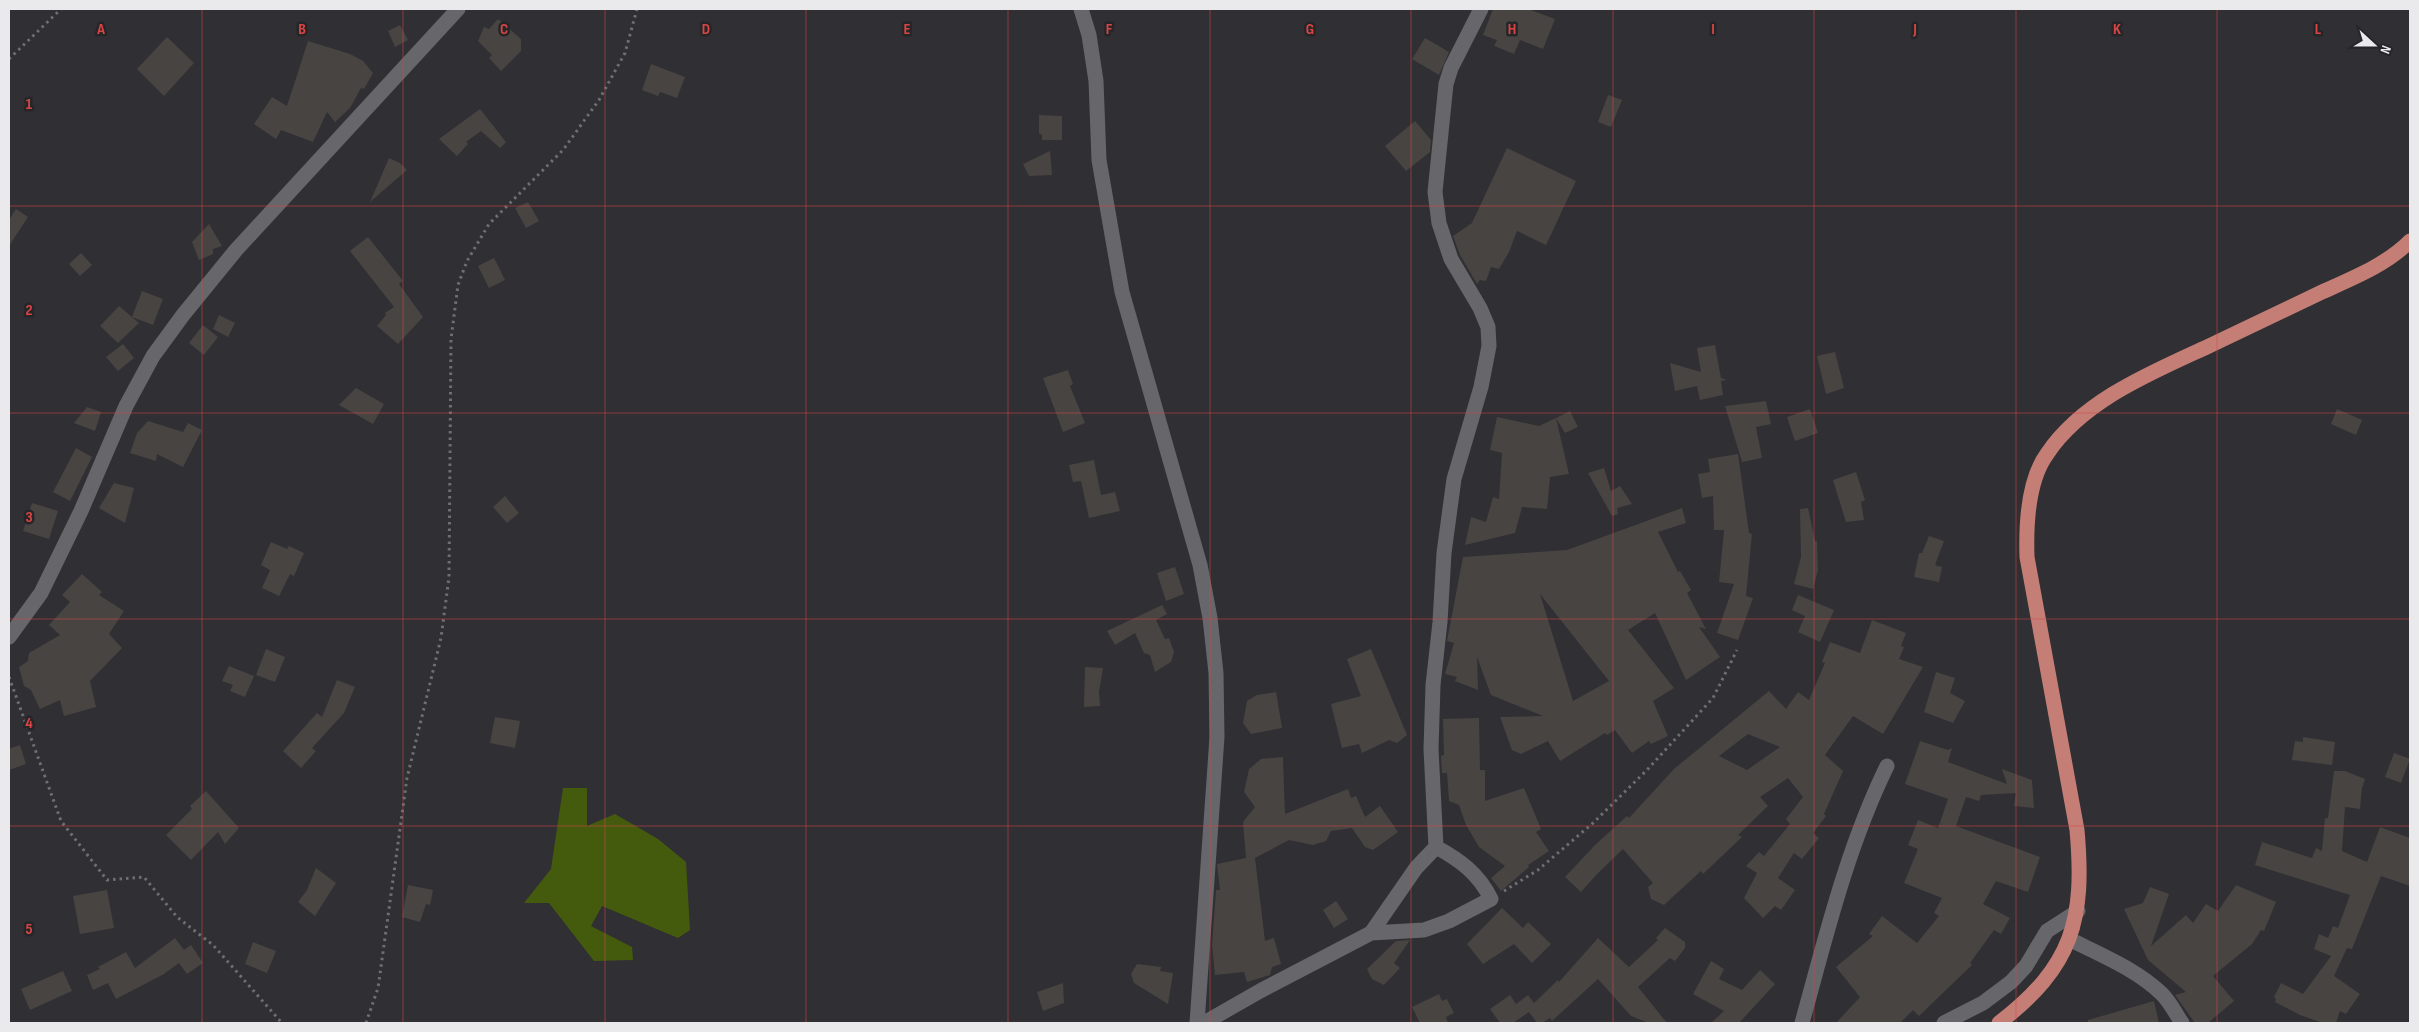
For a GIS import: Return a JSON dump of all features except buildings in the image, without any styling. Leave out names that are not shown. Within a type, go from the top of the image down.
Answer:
[{"type":"highway","points":[[1999,1023],[2042,983],[2059,962],[2078,911],[2080,870],[2076,830],[2027,557],[2026,529],[2034,484],[2046,455],[2076,421],[2106,400],[2152,373],[2376,267],[2410,241]]},
{"type":"street","points":[[9,637],[41,593],[81,511],[126,406],[153,356],[183,315],[236,250],[430,42],[458,9]]},
{"type":"street","points":[[1081,9],[1089,35],[1096,81],[1099,160],[1122,292],[1200,565],[1210,618],[1216,673],[1217,737],[1209,827],[1197,1023]]},
{"type":"street","points":[[1371,933],[1416,868],[1436,847],[1431,749],[1432,704],[1444,553],[1454,479],[1481,386],[1489,346],[1488,327],[1480,308],[1450,259],[1439,223],[1435,192],[1446,84],[1451,68],[1481,9]]},
{"type":"street","points":[[1802,1023],[1845,866],[1870,800],[1887,766]]},
{"type":"street","points":[[1204,1023],[1260,991],[1371,933],[1424,930],[1449,921],[1491,899],[1474,873],[1459,860],[1436,847]]},
{"type":"street","points":[[1944,1023],[1983,1003],[2011,982],[2026,966],[2047,932],[2078,911]]},
{"type":"street","points":[[2069,939],[2123,966],[2148,982],[2164,996],[2182,1023]]},
{"type":"path","points":[[9,59],[61,9]]},
{"type":"path","points":[[366,1023],[375,997],[381,967],[407,778],[441,638],[449,577],[451,339],[458,284],[467,261],[489,224],[563,150],[599,100],[625,53],[638,9]]},
{"type":"path","points":[[1491,899],[1538,870],[1593,823],[1646,771],[1713,698],[1737,650]]},
{"type":"path","points":[[9,677],[61,821],[106,880],[144,877],[177,917],[213,945],[282,1023]]},
{"type":"green space","points":[[563,788],[587,788],[587,826],[615,814],[658,839],[686,862],[690,930],[678,938],[602,906],[591,926],[632,947],[633,960],[594,961],[549,903],[524,903],[551,869]]}]
